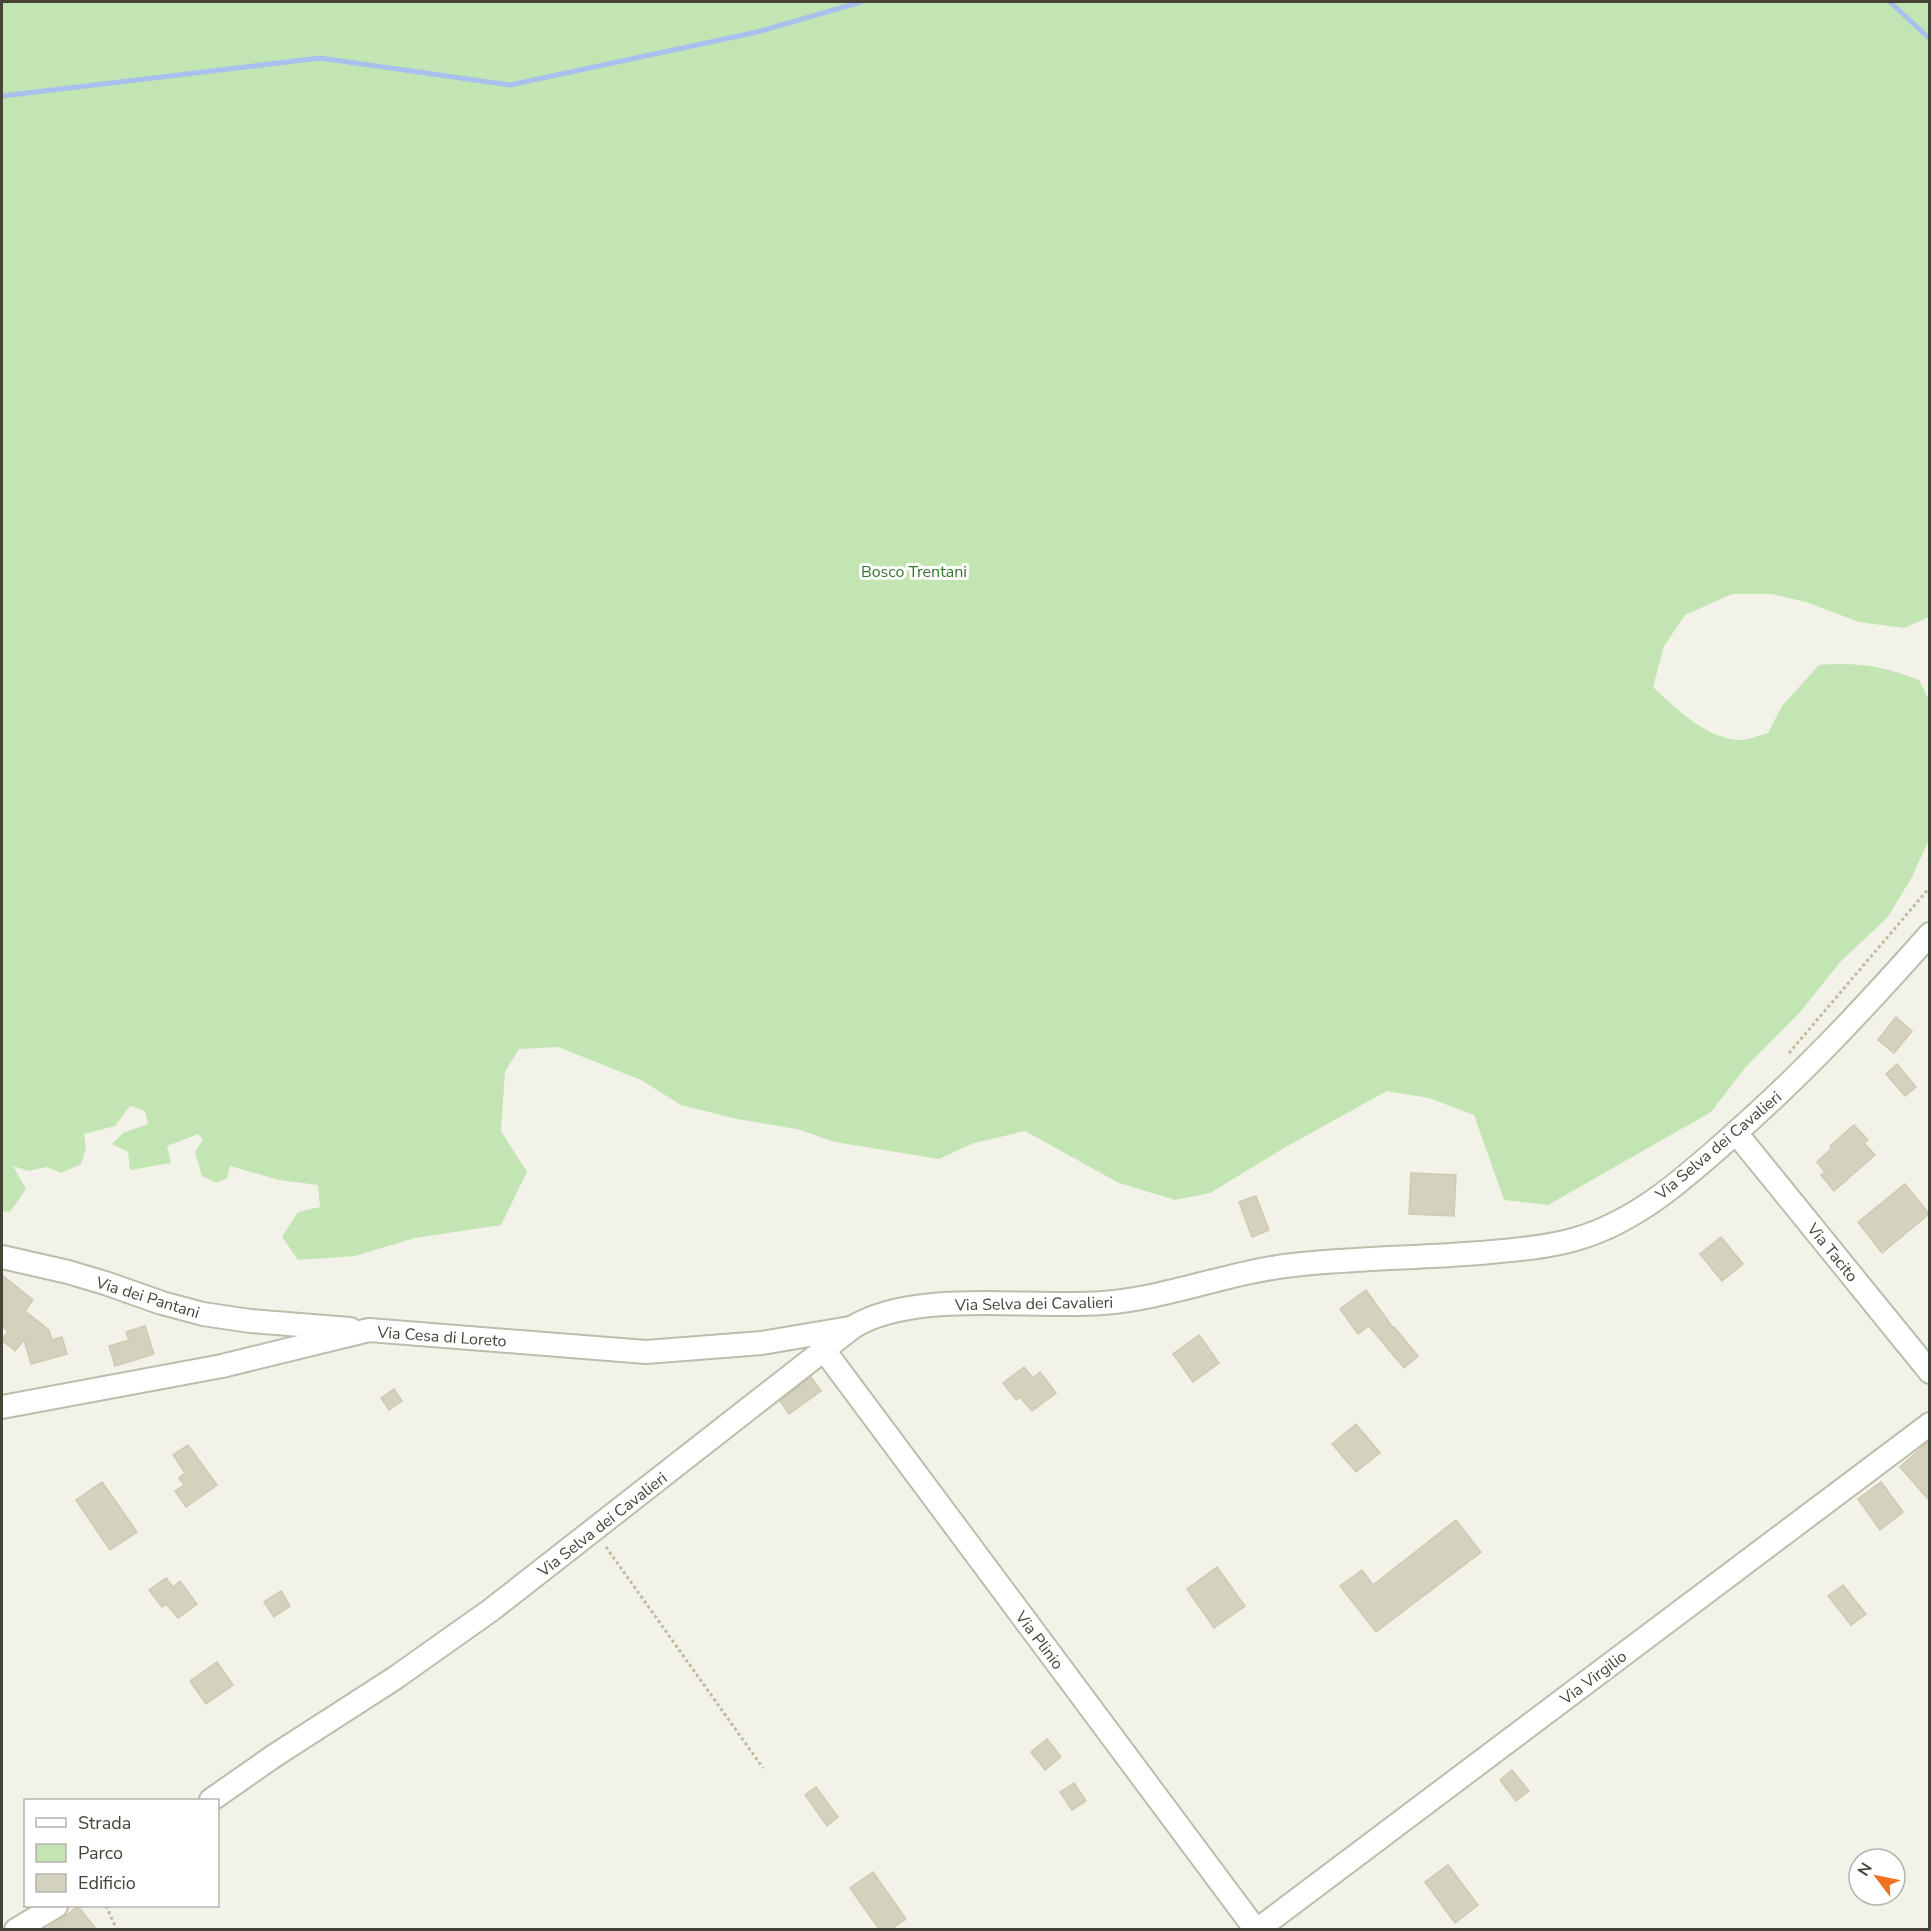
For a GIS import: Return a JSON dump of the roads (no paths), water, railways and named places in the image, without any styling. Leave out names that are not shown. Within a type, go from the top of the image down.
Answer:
[{"type":"street","name":"Via Selva dei Cavalieri","points":[[213,1799],[426,1657],[508,1597],[853,1327],[884,1313],[923,1307],[958,1304],[1055,1305],[1112,1302],[1282,1266],[1496,1251],[1561,1242],[1600,1231],[1634,1213],[1686,1176],[1736,1133],[1827,1048],[1929,934]]},
{"type":"street","name":"Via Tacito","points":[[1736,1133],[1929,1372]]},
{"type":"street","name":"Via dei Pantani","points":[[3,1260],[78,1275],[203,1314],[250,1321],[369,1330]]},
{"type":"street","name":"Via Cesa di Loreto","points":[[2,1407],[222,1366],[369,1330],[646,1352],[762,1343],[853,1327]]},
{"type":"street","name":"Via Plinio","points":[[824,1350],[1257,1929]]},
{"type":"street","name":"Via Virgilio","points":[[1257,1929],[1929,1424]]},
{"type":"street","points":[[16,1929],[53,1907]]},
{"type":"waterway","points":[[2,96],[320,58],[510,85],[757,32],[861,2]]},
{"type":"waterway","points":[[1890,2],[1930,39]]},
{"type":"park label","name":"Bosco Trentani","points":[[914,571]]}]
